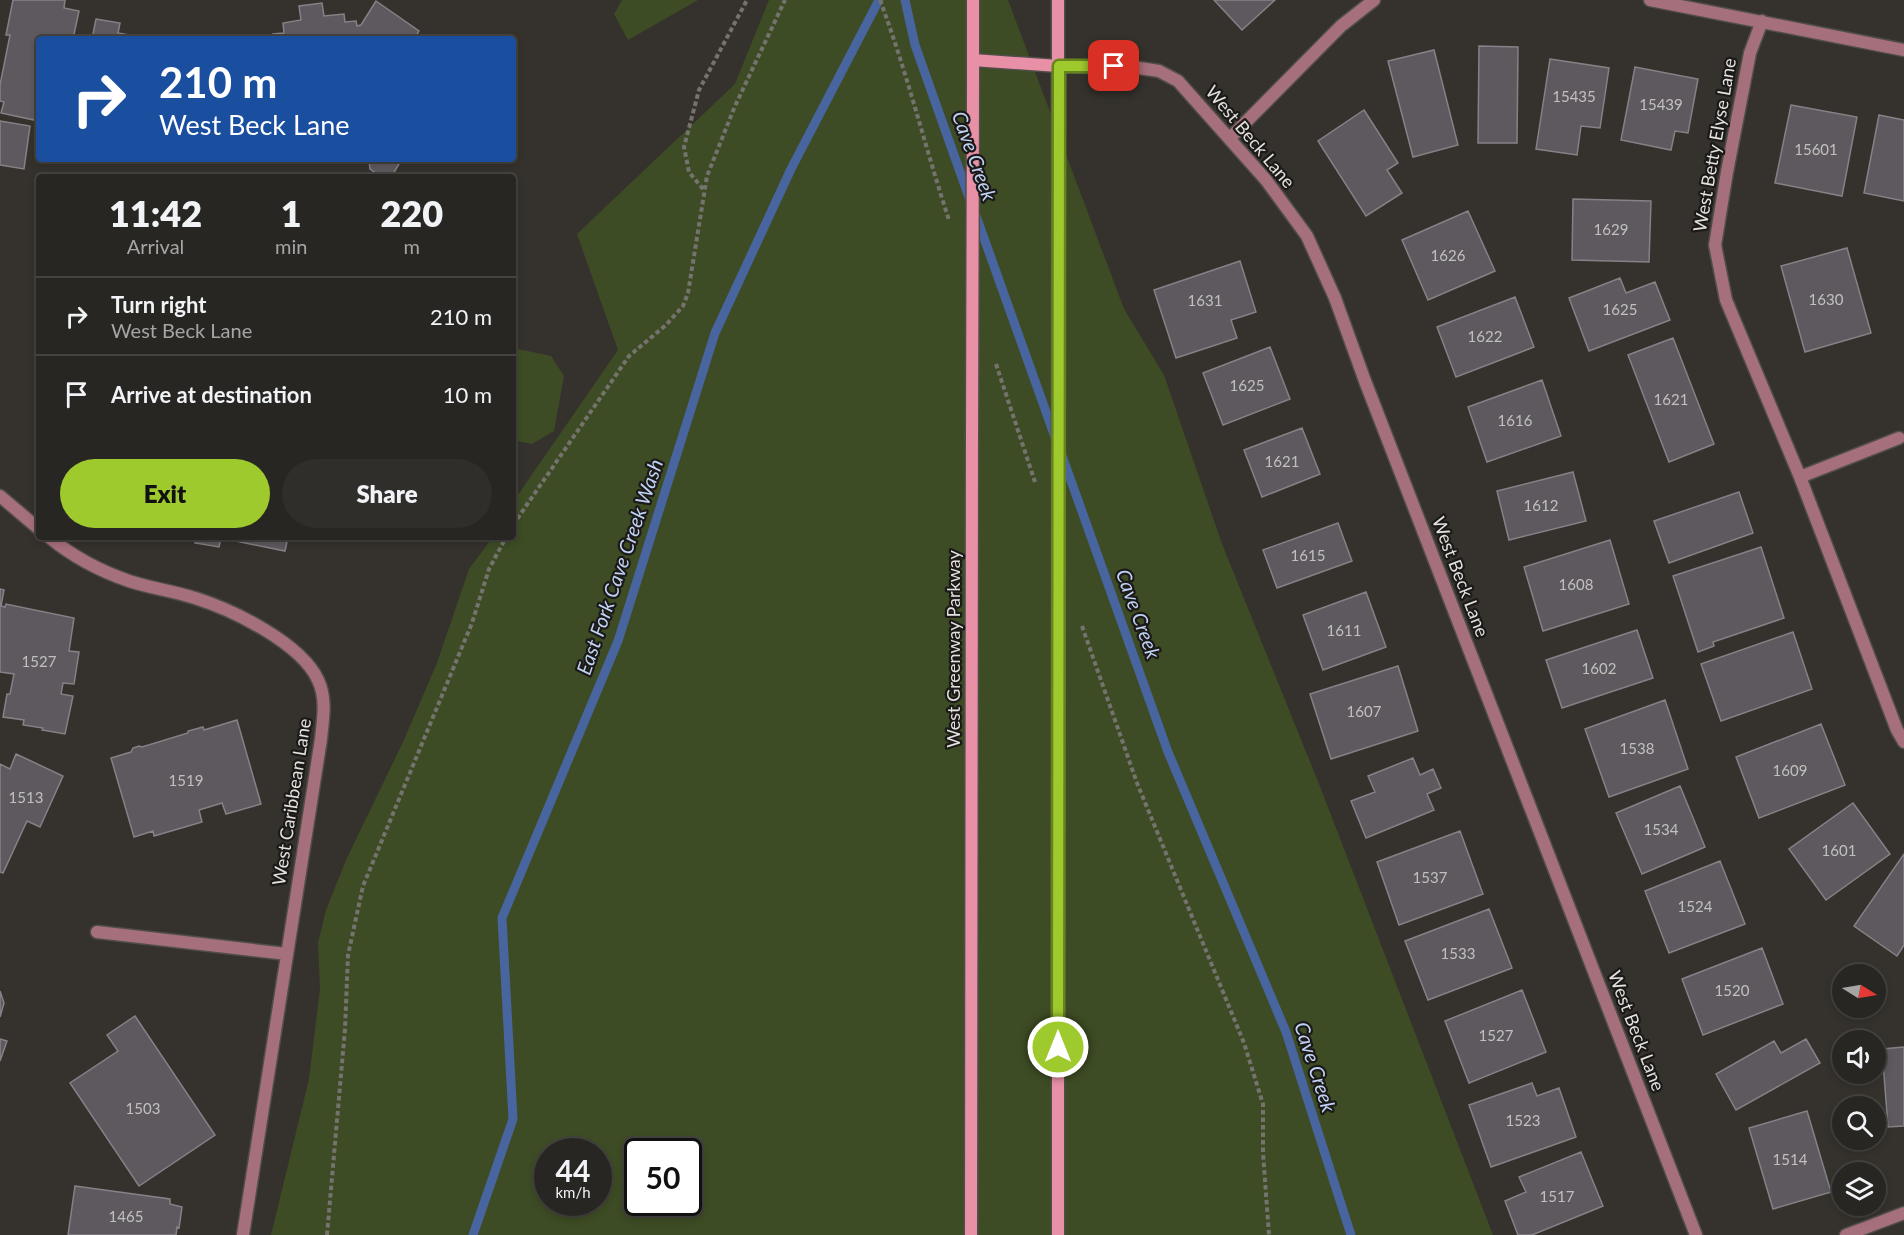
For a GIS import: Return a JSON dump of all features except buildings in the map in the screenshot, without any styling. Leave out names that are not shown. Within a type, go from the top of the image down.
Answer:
[{"type":"main road","name":"West Greenway Parkway","points":[[971,1235],[973,0]]},
{"type":"main road","points":[[1058,0],[1058,1235]]},
{"type":"main road","points":[[973,62],[1059,66]]},
{"type":"street","points":[[1230,138],[1341,26],[1374,0]]},
{"type":"street","points":[[1650,0],[1904,50]]},
{"type":"street","name":"West Betty Elyse Lane","points":[[1762,21],[1749,53],[1726,172],[1715,245],[1726,300],[1800,477],[1904,742]]},
{"type":"street","name":"West Beck Lane","points":[[1059,66],[1114,66],[1159,71],[1179,81],[1266,180],[1307,236],[1335,298],[1369,392],[1696,1235]]},
{"type":"street","points":[[1800,477],[1899,438]]},
{"type":"street","points":[[0,496],[36,526]]},
{"type":"street","name":"West Caribbean Lane","points":[[52,540],[63,549],[99,569],[129,581],[196,599],[279,638],[303,661],[318,680],[325,707],[243,1235]]},
{"type":"street","points":[[97,932],[286,954]]},
{"type":"street","points":[[1846,1235],[1904,1213]]},
{"type":"path","points":[[704,190],[688,172],[684,147],[699,90],[747,0]]},
{"type":"path","points":[[516,521],[629,356],[666,325],[683,306],[688,293],[707,176],[735,106],[785,0]]},
{"type":"path","points":[[880,0],[901,57],[930,162],[952,230]]},
{"type":"path","points":[[993,354],[1037,489]]},
{"type":"path","points":[[327,1235],[345,1029],[348,955],[363,886],[472,623],[489,569],[504,540]]},
{"type":"path","points":[[1081,624],[1137,783],[1244,1043],[1263,1104],[1263,1153],[1269,1235]]},
{"type":"green space","points":[[622,0],[698,0],[628,40],[614,14]]},
{"type":"green space","points":[[769,0],[1008,0],[1124,309],[1164,375],[1222,544],[1319,784],[1493,1235],[271,1235],[309,1079],[320,989],[318,943],[326,910],[346,860],[403,742],[437,663],[469,569],[491,540],[516,540],[516,498],[618,350],[577,234],[735,84]]},
{"type":"green space","points":[[516,349],[551,356],[564,376],[554,431],[532,444],[516,441]]},
{"type":"waterway","name":"East Fork Cave Creek Wash","points":[[473,1235],[513,1119],[502,918],[618,641],[715,333],[791,169],[879,0]]},
{"type":"waterway","name":"Cave Creek","points":[[905,0],[915,45],[970,200]]},
{"type":"waterway","name":"Cave Creek","points":[[975,213],[1055,437]]},
{"type":"waterway","name":"Cave Creek","points":[[1060,450],[1168,752],[1286,1032],[1351,1235]]},
{"type":"route","points":[[1058,1047],[1059,66],[1114,66]]}]
